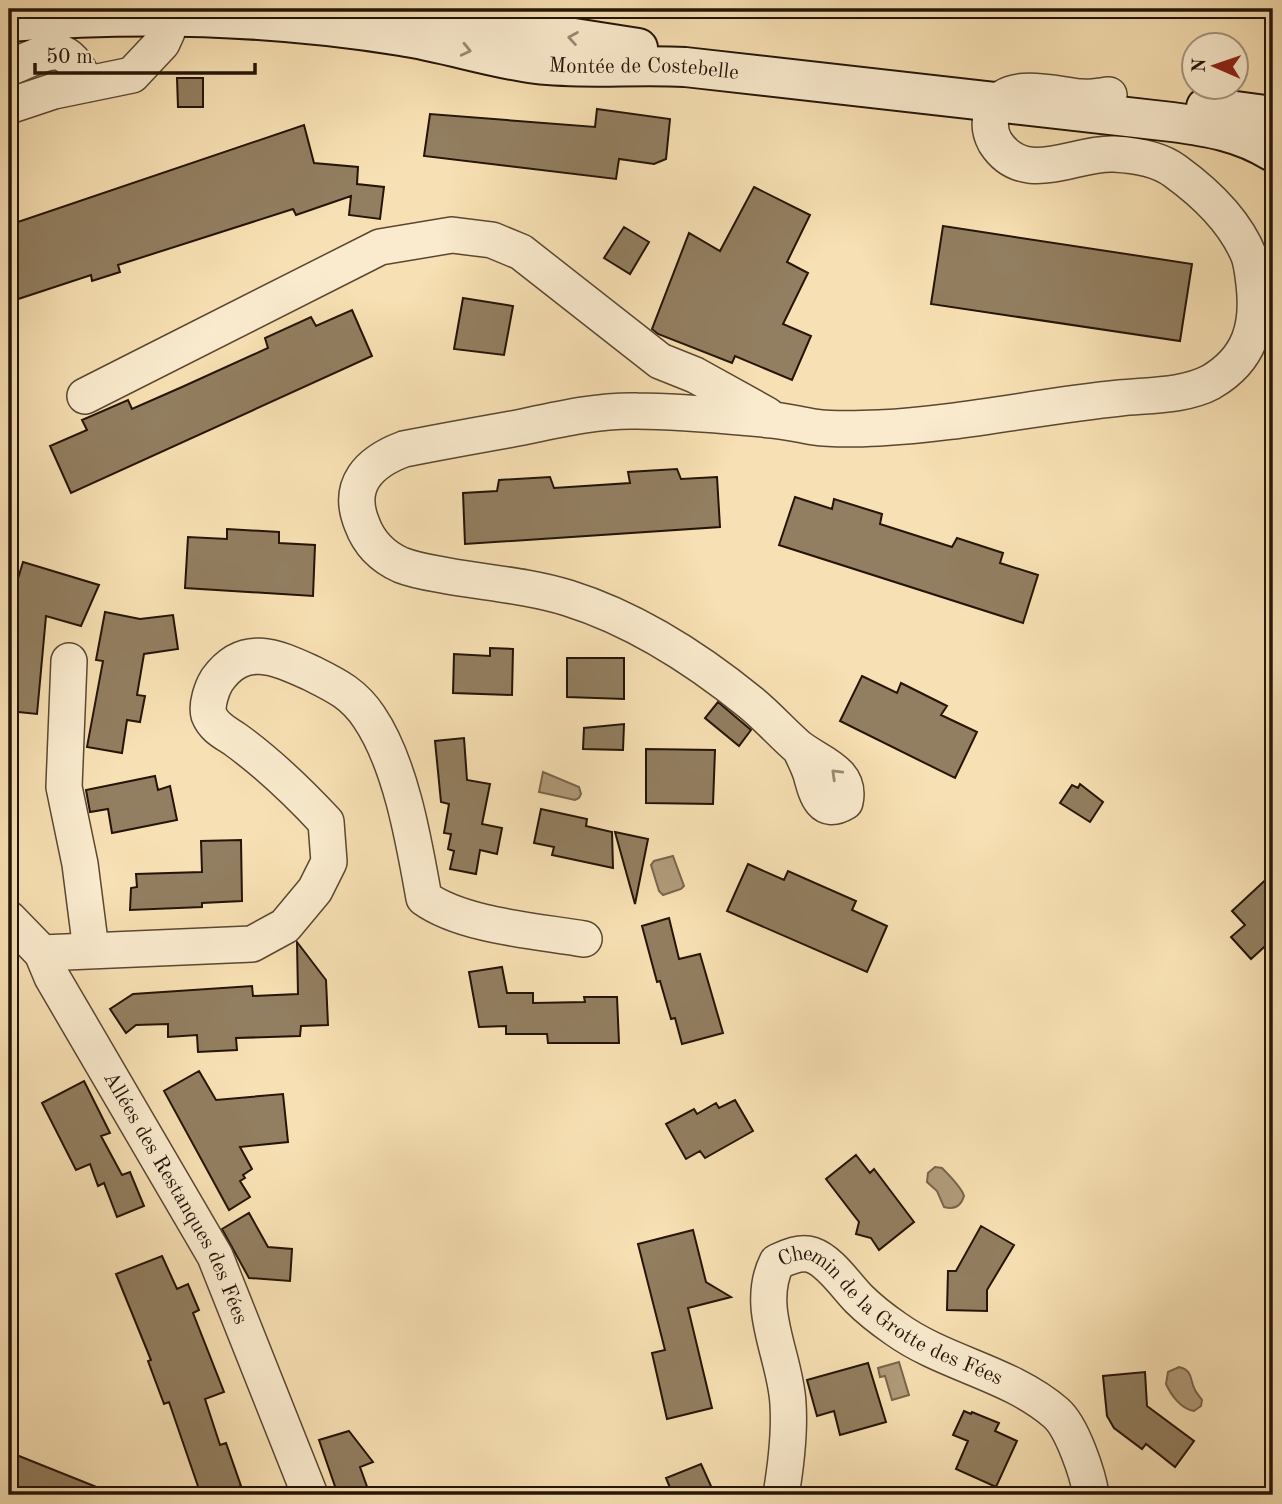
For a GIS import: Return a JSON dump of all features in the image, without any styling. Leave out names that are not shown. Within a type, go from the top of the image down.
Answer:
[{"type":"main road","name":"Montée de Costebelle","points":[[357,9],[410,20],[499,58],[537,64],[685,67],[1219,129],[1242,135],[1273,152]]},
{"type":"main road","name":"Montée de Costebelle","points":[[9,22],[65,13],[169,12],[301,23],[410,20],[510,28],[711,58],[997,79],[1273,116]]},
{"type":"street","points":[[9,106],[54,91],[132,75],[162,43],[167,32],[169,12]]},
{"type":"street","points":[[9,68],[50,52],[60,52],[69,56],[77,65],[86,84]]},
{"type":"street","points":[[800,748],[753,704],[700,664],[612,615],[541,591],[420,571],[401,565],[372,545],[358,516],[355,496],[361,480],[370,468],[385,456],[404,449],[575,416],[633,410],[776,420],[818,428],[877,429],[1056,404],[1175,392],[1211,382],[1248,346],[1255,325],[1256,302],[1249,256],[1227,219],[1210,200],[1171,167],[1132,156],[1110,154],[1052,166],[1034,166],[1012,160],[1000,150],[991,135],[990,119],[996,103],[1013,93],[1029,92],[1085,98],[1109,95]]},
{"type":"street","points":[[85,396],[380,247],[453,235],[492,240],[521,252],[660,362],[695,374],[776,420]]},
{"type":"street","points":[[42,953],[252,944],[285,926],[315,890],[329,862],[326,822],[286,780],[219,729],[209,715],[210,698],[215,684],[226,669],[239,659],[259,655],[280,659],[345,690],[368,715],[385,746],[397,780],[424,898],[440,909],[478,920],[584,939]]},
{"type":"street","points":[[69,661],[64,787],[80,864],[91,950]]},
{"type":"street","name":"Allées des Restanques des Fées","points":[[9,919],[42,953],[52,976],[215,1256],[310,1495]]},
{"type":"street","name":"Chemin de la Grotte des Fées","points":[[781,1495],[789,1437],[789,1402],[768,1305],[768,1287],[777,1262],[800,1253],[814,1255],[827,1265],[867,1306],[898,1331],[1014,1386],[1037,1398],[1059,1415],[1076,1446],[1088,1477],[1091,1495]]},
{"type":"shaded area","points":[[543,772],[579,787],[579,798],[575,800],[539,792]]},
{"type":"shaded area","points":[[673,856],[684,886],[663,895],[659,891],[651,865],[654,861]]},
{"type":"shaded area","points":[[935,1167],[942,1168],[963,1193],[963,1199],[957,1206],[944,1207],[937,1191],[927,1182],[928,1173]]},
{"type":"shaded area","points":[[899,1362],[909,1395],[892,1400],[885,1376],[880,1377],[878,1368]]},
{"type":"shaded area","points":[[1179,1367],[1189,1373],[1202,1400],[1201,1406],[1194,1411],[1177,1401],[1166,1384],[1168,1372]]},
{"type":"building","points":[[177,78],[203,78],[203,107],[178,107]]},
{"type":"building","points":[[597,109],[670,119],[666,159],[654,164],[619,159],[616,179],[424,156],[430,114],[595,127]]},
{"type":"building","points":[[304,125],[314,163],[358,167],[357,184],[384,187],[380,219],[349,215],[351,196],[296,215],[293,209],[118,265],[120,272],[92,281],[91,275],[9,302],[9,225]]},
{"type":"building","points":[[754,187],[810,215],[787,262],[808,273],[783,324],[811,336],[792,380],[735,356],[732,363],[658,334],[652,329],[689,233],[720,251]]},
{"type":"building","points":[[943,226],[1192,264],[1180,341],[931,304]]},
{"type":"building","points":[[624,227],[649,242],[630,274],[604,258]]},
{"type":"building","points":[[463,298],[513,306],[504,355],[454,349]]},
{"type":"building","points":[[352,310],[372,356],[71,493],[50,446],[87,430],[82,420],[128,400],[132,409],[182,387],[268,348],[265,338],[311,317],[316,326]]},
{"type":"building","points":[[677,469],[681,479],[717,477],[720,527],[465,544],[463,493],[497,491],[499,480],[550,477],[554,488],[630,483],[628,472]]},
{"type":"building","points":[[795,497],[832,509],[834,499],[882,514],[880,524],[952,547],[957,538],[1003,553],[1000,563],[1038,575],[1023,623],[779,545]]},
{"type":"building","points":[[227,529],[279,532],[279,543],[315,545],[313,596],[185,588],[188,537],[227,539]]},
{"type":"building","points":[[23,562],[99,585],[81,626],[46,616],[37,714],[9,711],[9,608]]},
{"type":"building","points":[[105,612],[140,619],[173,615],[178,649],[144,654],[137,695],[145,696],[140,722],[127,720],[122,753],[87,747],[103,661],[96,660]]},
{"type":"building","points":[[490,648],[513,649],[512,695],[453,693],[454,654],[490,656]]},
{"type":"building","points":[[567,658],[624,658],[624,699],[567,697]]},
{"type":"building","points":[[862,676],[897,693],[901,683],[947,706],[941,715],[977,732],[955,778],[840,721]]},
{"type":"building","points":[[718,702],[751,730],[739,746],[705,718]]},
{"type":"building","points":[[624,724],[623,750],[583,749],[584,728]]},
{"type":"building","points":[[464,738],[467,780],[490,784],[482,824],[502,828],[497,854],[480,850],[476,874],[450,869],[454,851],[448,849],[451,834],[444,833],[449,804],[441,802],[435,741]]},
{"type":"building","points":[[646,749],[715,750],[713,804],[646,803]]},
{"type":"building","points":[[155,776],[158,790],[170,786],[177,820],[112,833],[108,809],[90,812],[86,790]]},
{"type":"building","points":[[1080,784],[1103,802],[1090,822],[1060,803],[1072,785],[1078,788]]},
{"type":"building","points":[[541,809],[587,819],[586,826],[612,832],[613,868],[552,855],[554,847],[534,843]]},
{"type":"building","points":[[615,832],[648,839],[635,904]]},
{"type":"building","points":[[241,840],[242,901],[202,903],[202,907],[130,910],[131,888],[137,887],[136,874],[202,872],[201,841]]},
{"type":"building","points":[[748,864],[784,880],[788,871],[856,901],[852,910],[887,926],[867,972],[727,911]]},
{"type":"building","points":[[1273,873],[1273,939],[1251,959],[1231,937],[1245,925],[1232,911]]},
{"type":"building","points":[[669,918],[679,959],[700,954],[723,1033],[682,1044],[675,1018],[671,1019],[660,981],[657,982],[642,926]]},
{"type":"building","points":[[297,942],[326,980],[328,1025],[301,1026],[300,1036],[236,1038],[237,1050],[198,1052],[197,1035],[168,1037],[168,1024],[136,1025],[126,1033],[110,1009],[133,994],[252,986],[253,996],[298,994]]},
{"type":"building","points":[[502,967],[507,993],[533,993],[533,1003],[585,1002],[584,997],[617,997],[619,1043],[548,1043],[547,1034],[506,1034],[506,1026],[479,1027],[469,972]]},
{"type":"building","points":[[199,1071],[216,1100],[283,1094],[288,1142],[240,1147],[252,1169],[243,1175],[245,1178],[240,1181],[250,1197],[229,1210],[164,1091]]},
{"type":"building","points":[[84,1081],[110,1133],[101,1136],[122,1175],[130,1172],[144,1206],[117,1217],[104,1183],[98,1186],[90,1164],[76,1170],[42,1103]]},
{"type":"building","points":[[735,1100],[753,1131],[705,1158],[700,1151],[686,1159],[666,1124],[694,1109],[697,1114],[716,1103],[719,1108]]},
{"type":"building","points":[[856,1155],[870,1173],[874,1169],[914,1222],[879,1250],[871,1238],[856,1234],[859,1222],[826,1179]]},
{"type":"building","points":[[249,1213],[268,1247],[292,1249],[290,1281],[249,1278],[222,1229]]},
{"type":"building","points":[[981,1226],[1014,1245],[987,1290],[987,1311],[947,1310],[948,1271],[956,1271]]},
{"type":"building","points":[[693,1230],[706,1282],[731,1297],[688,1308],[712,1408],[667,1419],[652,1353],[665,1350],[638,1244]]},
{"type":"building","points":[[162,1256],[177,1289],[188,1284],[199,1310],[193,1313],[224,1392],[205,1399],[220,1445],[226,1443],[241,1486],[215,1495],[201,1495],[169,1402],[164,1404],[148,1361],[151,1360],[116,1274]]},
{"type":"building","points":[[868,1363],[886,1422],[840,1435],[834,1411],[817,1416],[807,1380]]},
{"type":"building","points":[[1145,1372],[1147,1406],[1194,1441],[1175,1467],[1146,1444],[1142,1449],[1114,1428],[1107,1416],[1103,1376]]},
{"type":"building","points":[[964,1411],[999,1423],[995,1431],[1017,1441],[996,1487],[956,1469],[968,1441],[953,1435]]},
{"type":"building","points":[[349,1431],[373,1462],[360,1467],[370,1495],[338,1495],[319,1440]]},
{"type":"building","points":[[9,1452],[114,1494],[114,1495],[9,1495]]},
{"type":"building","points":[[701,1464],[715,1495],[673,1495],[666,1478]]}]
